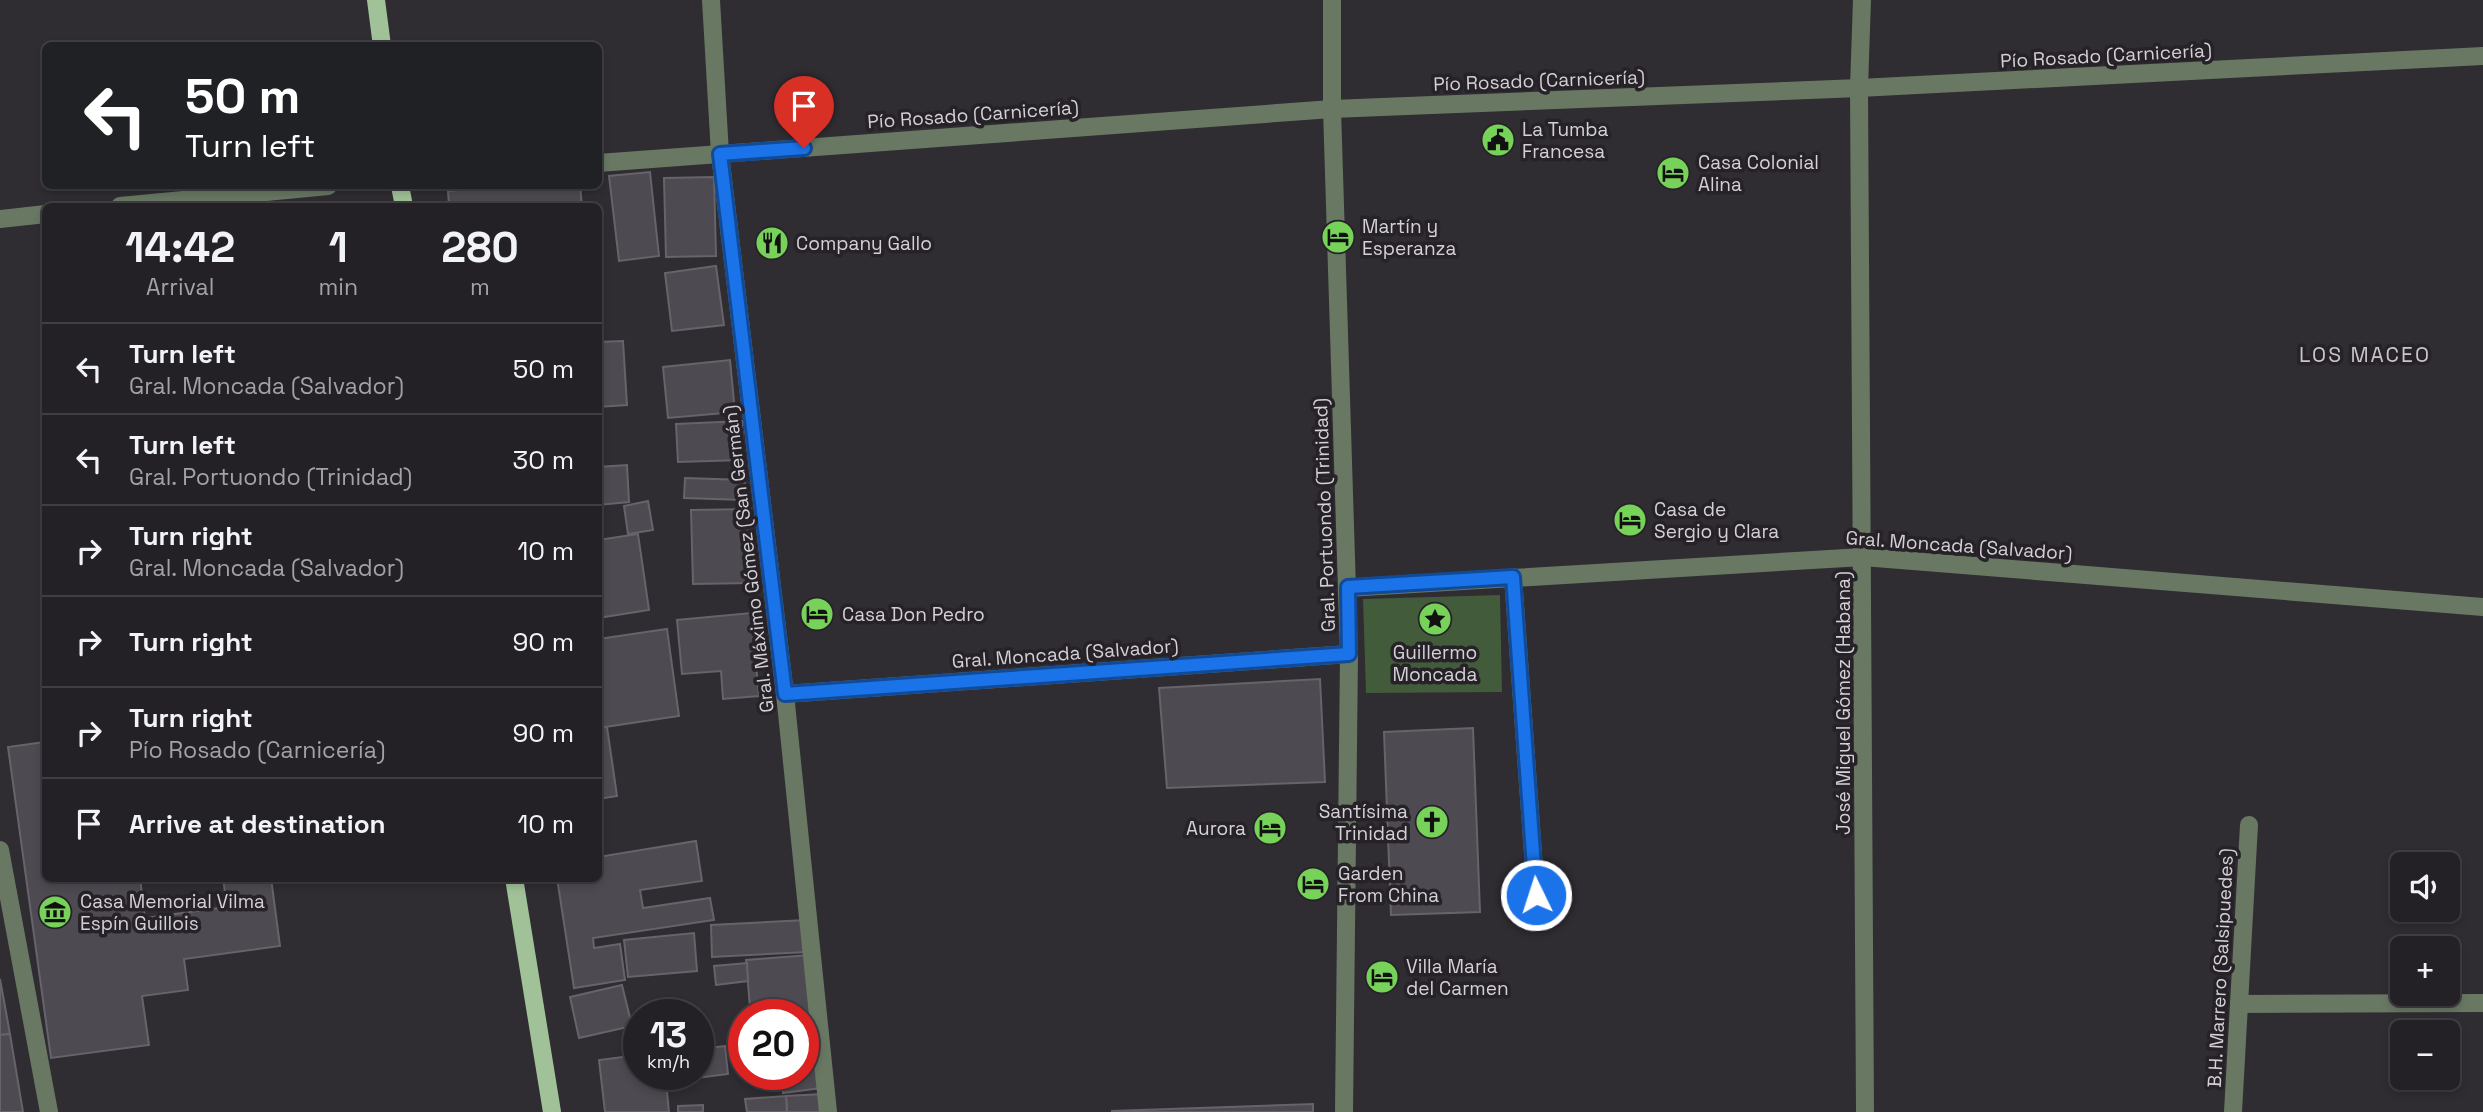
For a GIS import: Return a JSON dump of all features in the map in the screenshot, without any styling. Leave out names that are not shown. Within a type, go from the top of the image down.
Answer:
[{"type":"main road","points":[[376,0],[381,42]]},
{"type":"main road","points":[[515,882],[552,1112]]},
{"type":"street","name":"Gral. Máximo Gómez (San Germán)","points":[[711,0],[720,154],[785,694],[828,1112]]},
{"type":"street","name":"Gral. Portuondo (Trinidad)","points":[[1332,0],[1332,109],[1349,654],[1343,1112]]},
{"type":"street","name":"José Miguel Gómez (Habana)","points":[[1862,0],[1860,88],[1866,1112]]},
{"type":"street","name":"Pío Rosado (Carnicería)","points":[[602,163],[1332,109],[1860,88],[2483,57]]},
{"type":"street","points":[[151,203],[297,189]]},
{"type":"street","points":[[0,219],[42,214]]},
{"type":"street","name":"Gral. Moncada (Salvador)","points":[[1348,587],[1863,556],[2483,607]]},
{"type":"street","points":[[1513,577],[1536,895]]},
{"type":"street","name":"Gral. Moncada (Salvador)","points":[[785,694],[1349,654]]},
{"type":"street","name":"B.H. Marrero (Salsipuedes)","points":[[2233,1112],[2249,825]]},
{"type":"street","points":[[0,850],[49,1112]]},
{"type":"street","points":[[2239,1004],[2483,1003]]},
{"type":"green space","points":[[1500,595],[1502,692],[1366,693],[1363,599]]},
{"type":"building","points":[[650,172],[659,256],[619,261],[609,176]]},
{"type":"building","points":[[714,177],[716,256],[666,257],[664,178]]},
{"type":"building","points":[[580,189],[582,203],[449,203],[448,191]]},
{"type":"building","points":[[716,266],[724,325],[672,331],[665,273]]},
{"type":"building","points":[[623,341],[627,405],[602,407],[602,342]]},
{"type":"building","points":[[730,360],[735,412],[668,418],[663,367]]},
{"type":"building","points":[[742,421],[743,460],[678,462],[676,424]]},
{"type":"building","points":[[627,465],[629,502],[602,505],[602,467]]},
{"type":"building","points":[[685,478],[745,480],[744,500],[684,498]]},
{"type":"building","points":[[648,501],[653,530],[628,534],[624,506]]},
{"type":"building","points":[[751,509],[752,583],[693,584],[691,510]]},
{"type":"building","points":[[638,534],[649,610],[602,617],[602,539]]},
{"type":"building","points":[[751,613],[759,696],[723,699],[721,671],[682,674],[677,620]]},
{"type":"building","points":[[667,629],[679,716],[602,727],[602,638]]},
{"type":"building","points":[[1320,679],[1325,782],[1167,788],[1159,688]]},
{"type":"building","points":[[607,727],[617,796],[602,798],[602,728]]},
{"type":"building","name":"Santísima Trinidad","points":[[1473,728],[1480,912],[1391,915],[1384,732]]},
{"type":"building","points":[[42,742],[42,882],[140,882],[145,918],[227,907],[224,882],[272,882],[280,946],[184,959],[188,990],[142,996],[149,1045],[51,1058],[8,747]]},
{"type":"building","points":[[696,841],[702,881],[640,890],[643,908],[710,898],[714,920],[593,938],[594,948],[620,944],[625,980],[574,988],[558,882],[602,882],[602,856]]},
{"type":"building","points":[[806,920],[807,952],[712,957],[711,925]]},
{"type":"building","points":[[694,933],[697,971],[628,977],[624,940]]},
{"type":"building","points":[[809,955],[813,999],[749,999],[746,960]]},
{"type":"building","points":[[747,963],[748,981],[716,985],[714,966]]},
{"type":"building","points":[[0,979],[10,1034],[0,1035]]},
{"type":"building","points":[[622,985],[625,999],[623,999],[623,1028],[579,1038],[570,997]]},
{"type":"building","points":[[10,1034],[23,1112],[0,1112],[0,1035]]},
{"type":"building","points":[[725,1046],[728,1074],[714,1076],[714,1047]]},
{"type":"building","points":[[623,1057],[623,1090],[667,1090],[669,1112],[605,1112],[599,1060]]},
{"type":"building","points":[[819,1060],[822,1088],[819,1088]]},
{"type":"building","points":[[783,1090],[806,1090],[783,1093]]},
{"type":"building","points":[[823,1094],[825,1112],[787,1112],[786,1096]]},
{"type":"building","points":[[786,1096],[787,1112],[747,1112],[745,1099]]},
{"type":"building","points":[[1313,1104],[1313,1112],[1112,1112],[1112,1111]]},
{"type":"building","points":[[703,1105],[703,1112],[678,1112],[678,1106]]},
{"type":"place","name":"La Tumba Francesa","points":[[1498,140]]},
{"type":"place","name":"Casa Colonial Alina","points":[[1673,173]]},
{"type":"place","name":"Martín y Esperanza","points":[[1338,237]]},
{"type":"place","name":"Company Gallo","points":[[772,243]]},
{"type":"place","name":"Casa de Sergio y Clara","points":[[1630,520]]},
{"type":"place","name":"Casa Don Pedro","points":[[817,614]]},
{"type":"place","name":"Guillermo Moncada","points":[[1435,619]]},
{"type":"place","name":"Santísima Trinidad","points":[[1432,822]]},
{"type":"place","name":"Aurora","points":[[1270,828]]},
{"type":"place","name":"Garden From China","points":[[1313,884]]},
{"type":"place","name":"Casa Memorial Vilma Espín Guillois","points":[[55,912]]},
{"type":"place","name":"Villa María del Carmen","points":[[1382,977]]},
{"type":"district","name":"LOS MACEO","points":[[2365,355]]},
{"type":"route","points":[[804,148],[720,154],[785,694],[1349,654],[1348,587],[1513,577],[1536,895]]}]
